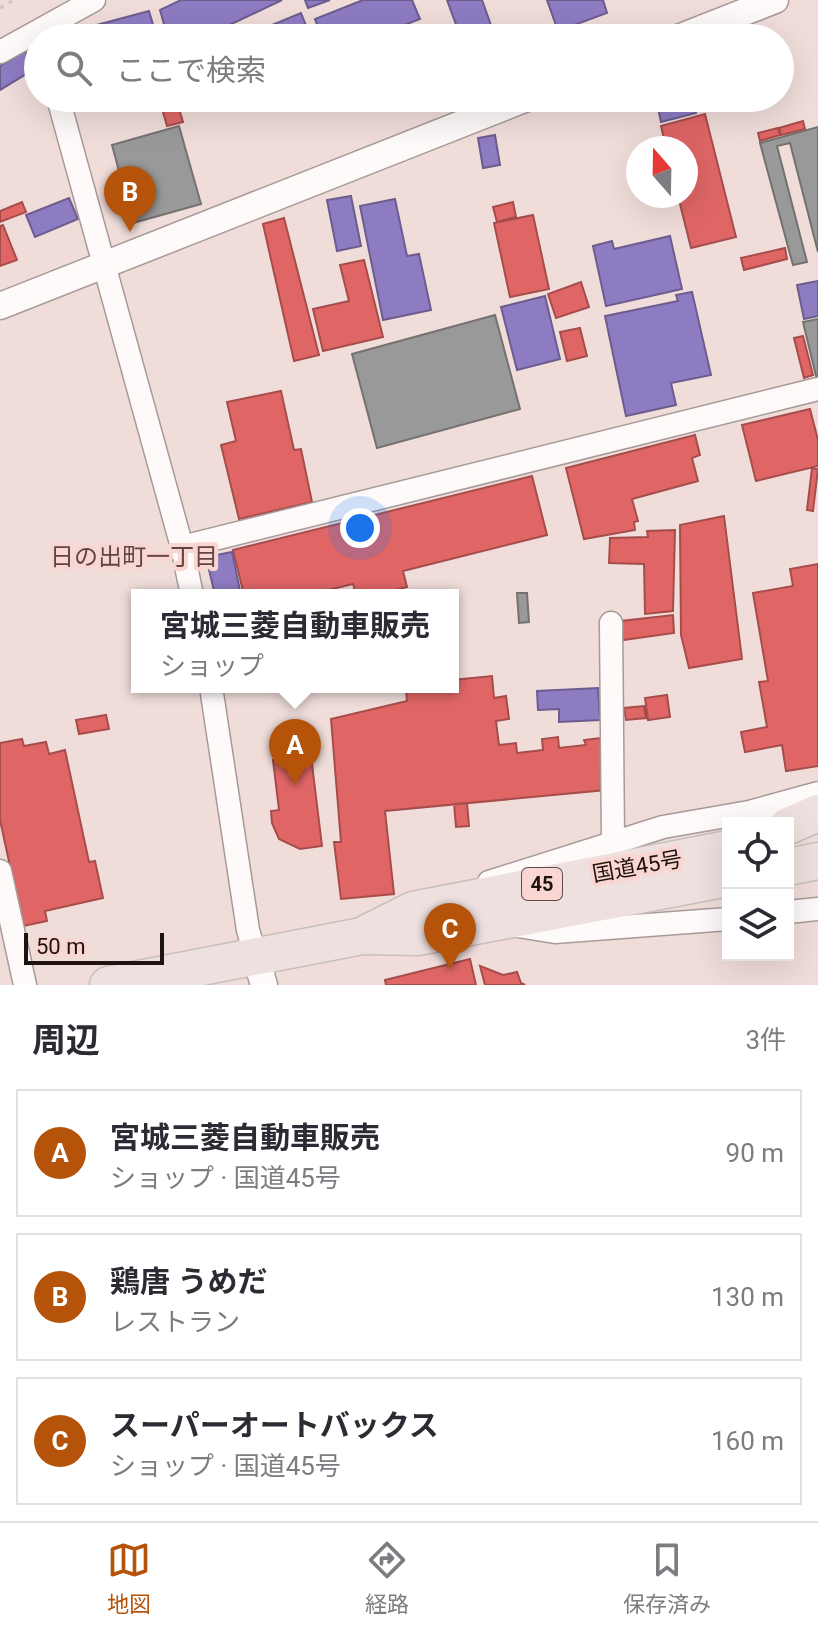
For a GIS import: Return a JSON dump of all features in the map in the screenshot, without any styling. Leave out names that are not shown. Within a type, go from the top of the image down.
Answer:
[{"type":"highway","points":[[794,823],[818,813]]},
{"type":"highway","points":[[794,837],[818,833]]},
{"type":"highway","points":[[794,866],[818,861]]},
{"type":"highway","name":"国道45号","points":[[362,936],[418,937],[722,865]]},
{"type":"highway","name":"国道45号","points":[[108,985],[260,972],[362,936],[413,910],[722,865]]},
{"type":"highway","points":[[794,876],[818,875]]},
{"type":"street","points":[[56,24],[94,0]]},
{"type":"street","points":[[714,24],[775,0]]},
{"type":"street","points":[[0,52],[24,41]]},
{"type":"street","points":[[62,112],[182,547],[191,589]]},
{"type":"street","points":[[0,306],[492,112]]},
{"type":"street","points":[[182,547],[818,389]]},
{"type":"street","points":[[611,623],[613,841]]},
{"type":"street","points":[[212,693],[248,930],[260,972]]},
{"type":"street","points":[[413,910],[542,862],[613,841],[663,827],[749,812],[818,793]]},
{"type":"street","points":[[0,871],[25,985]]},
{"type":"street","points":[[794,911],[818,909]]},
{"type":"street","points":[[493,921],[555,932],[722,919]]},
{"type":"path","points":[[0,8],[14,0]]},
{"type":"building: 商業","points":[[163,112],[180,112],[183,122],[167,126]]},
{"type":"building: 商業","points":[[705,114],[736,237],[691,248],[681,208],[698,208],[698,136],[663,136],[661,126]]},
{"type":"building: 商業","points":[[803,121],[805,129],[781,135],[779,128]]},
{"type":"building: 商業","points":[[778,128],[780,135],[760,141],[758,133]]},
{"type":"building: 商業","points":[[22,202],[26,212],[0,222],[0,211]]},
{"type":"building: 商業","points":[[513,202],[516,217],[497,222],[493,207]]},
{"type":"building: 商業","points":[[533,215],[549,289],[510,297],[494,223]]},
{"type":"building: 商業","points":[[284,218],[319,355],[294,361],[263,224]]},
{"type":"building: 商業","points":[[3,225],[17,260],[0,266],[0,226]]},
{"type":"building: 商業","points":[[785,248],[787,259],[744,270],[741,258]]},
{"type":"building: 商業","points":[[364,260],[383,337],[323,351],[313,309],[349,301],[340,265]]},
{"type":"building: 商業","points":[[581,282],[589,307],[556,318],[548,294]]},
{"type":"building: 商業","points":[[580,328],[587,356],[567,361],[560,332]]},
{"type":"building: 商業","points":[[803,336],[813,375],[804,378],[794,338]]},
{"type":"building: 商業","points":[[281,391],[294,450],[301,449],[312,502],[239,519],[221,445],[236,441],[227,402]]},
{"type":"building: 商業","points":[[810,409],[818,440],[818,466],[756,481],[742,425]]},
{"type":"building: 商業","points":[[695,435],[700,455],[692,458],[698,481],[632,499],[638,521],[634,522],[635,530],[584,539],[566,468]]},
{"type":"building: 商業","points":[[812,468],[818,469],[813,511],[807,510]]},
{"type":"building: 商業","points":[[532,476],[547,535],[403,571],[407,587],[400,589],[354,589],[353,584],[333,589],[243,589],[233,550]]},
{"type":"building: 商業","points":[[724,516],[742,659],[689,668],[681,635],[680,525]]},
{"type":"building: 商業","points":[[675,530],[673,611],[645,614],[644,564],[609,563],[610,538],[648,537],[647,531]]},
{"type":"building: 商業","points":[[818,564],[818,766],[786,771],[782,745],[745,752],[741,732],[767,727],[759,682],[768,681],[753,593],[793,586],[790,569]]},
{"type":"building: 商業","points":[[673,615],[674,633],[623,640],[621,621]]},
{"type":"building: 商業","points":[[492,676],[494,698],[506,696],[509,719],[496,721],[499,745],[516,743],[517,753],[543,750],[542,739],[558,737],[559,748],[586,745],[584,740],[600,738],[606,790],[385,811],[394,894],[341,899],[334,842],[341,842],[331,719],[407,701],[406,693],[459,693],[459,679]]},
{"type":"building: 商業","points":[[667,695],[670,717],[648,720],[645,698]]},
{"type":"building: 商業","points":[[644,706],[646,718],[626,720],[624,708]]},
{"type":"building: 商業","points":[[106,715],[109,729],[79,734],[76,720]]},
{"type":"building: 商業","points":[[22,739],[24,746],[46,742],[49,754],[65,750],[89,862],[95,861],[103,898],[45,911],[47,921],[23,926],[0,820],[0,743]]},
{"type":"building: 商業","points":[[311,756],[322,846],[300,849],[279,839],[272,823],[271,811],[279,810],[273,760]]},
{"type":"building: 商業","points":[[467,803],[469,826],[456,827],[454,804]]},
{"type":"building: 商業","points":[[470,959],[476,985],[386,985],[385,980]]},
{"type":"building: 商業","points":[[480,966],[503,975],[517,972],[525,985],[485,985]]},
{"type":"building: 業務","points":[[181,0],[282,0],[231,24],[164,24],[160,10]]},
{"type":"building: 業務","points":[[305,0],[330,0],[308,8]]},
{"type":"building: 業務","points":[[363,0],[412,0],[420,19],[407,24],[317,24],[315,19]]},
{"type":"building: 業務","points":[[447,0],[482,0],[491,24],[456,24]]},
{"type":"building: 業務","points":[[547,0],[603,0],[607,13],[577,24],[556,24]]},
{"type":"building: 業務","points":[[149,11],[153,24],[100,24]]},
{"type":"building: 業務","points":[[301,13],[305,24],[274,24]]},
{"type":"building: 業務","points":[[24,52],[24,75],[0,90],[0,66]]},
{"type":"building: 業務","points":[[659,112],[696,112],[696,113],[661,122]]},
{"type":"building: 業務","points":[[495,135],[500,165],[483,168],[478,138]]},
{"type":"building: 業務","points":[[351,196],[361,246],[337,251],[327,200]]},
{"type":"building: 業務","points":[[69,198],[78,219],[35,237],[26,215]]},
{"type":"building: 業務","points":[[395,199],[407,256],[419,254],[431,310],[383,320],[360,206]]},
{"type":"building: 業務","points":[[670,236],[682,289],[606,306],[593,246],[612,241],[614,249]]},
{"type":"building: 業務","points":[[818,281],[818,316],[804,319],[797,285]]},
{"type":"building: 業務","points":[[692,292],[711,375],[671,383],[676,405],[626,416],[605,316],[678,301],[676,295]]},
{"type":"building: 業務","points":[[545,296],[560,359],[517,370],[501,307]]},
{"type":"building: 業務","points":[[232,552],[240,589],[214,589],[206,557]]},
{"type":"building: 業務","points":[[598,688],[600,720],[559,722],[559,709],[538,710],[537,691]]},
{"type":"building: 工業","points":[[179,126],[201,204],[133,223],[112,145]]},
{"type":"building: 工業","points":[[818,127],[818,252],[790,143],[777,146],[807,262],[793,265],[760,143]]},
{"type":"building: 工業","points":[[495,315],[520,409],[377,448],[352,354]]},
{"type":"building: 工業","points":[[818,319],[818,376],[816,376],[803,322]]},
{"type":"building: 工業","points":[[517,593],[527,593],[529,622],[519,623]]},
{"type":"place","name":"鶏唐 うめだ","points":[[130,232]]},
{"type":"place","name":"宮城三菱自動車販売","points":[[295,785]]},
{"type":"place","name":"スーパーオートバックス","points":[[450,969]]},
{"type":"district","name":"日の出町一丁目","points":[[134,557]]}]
